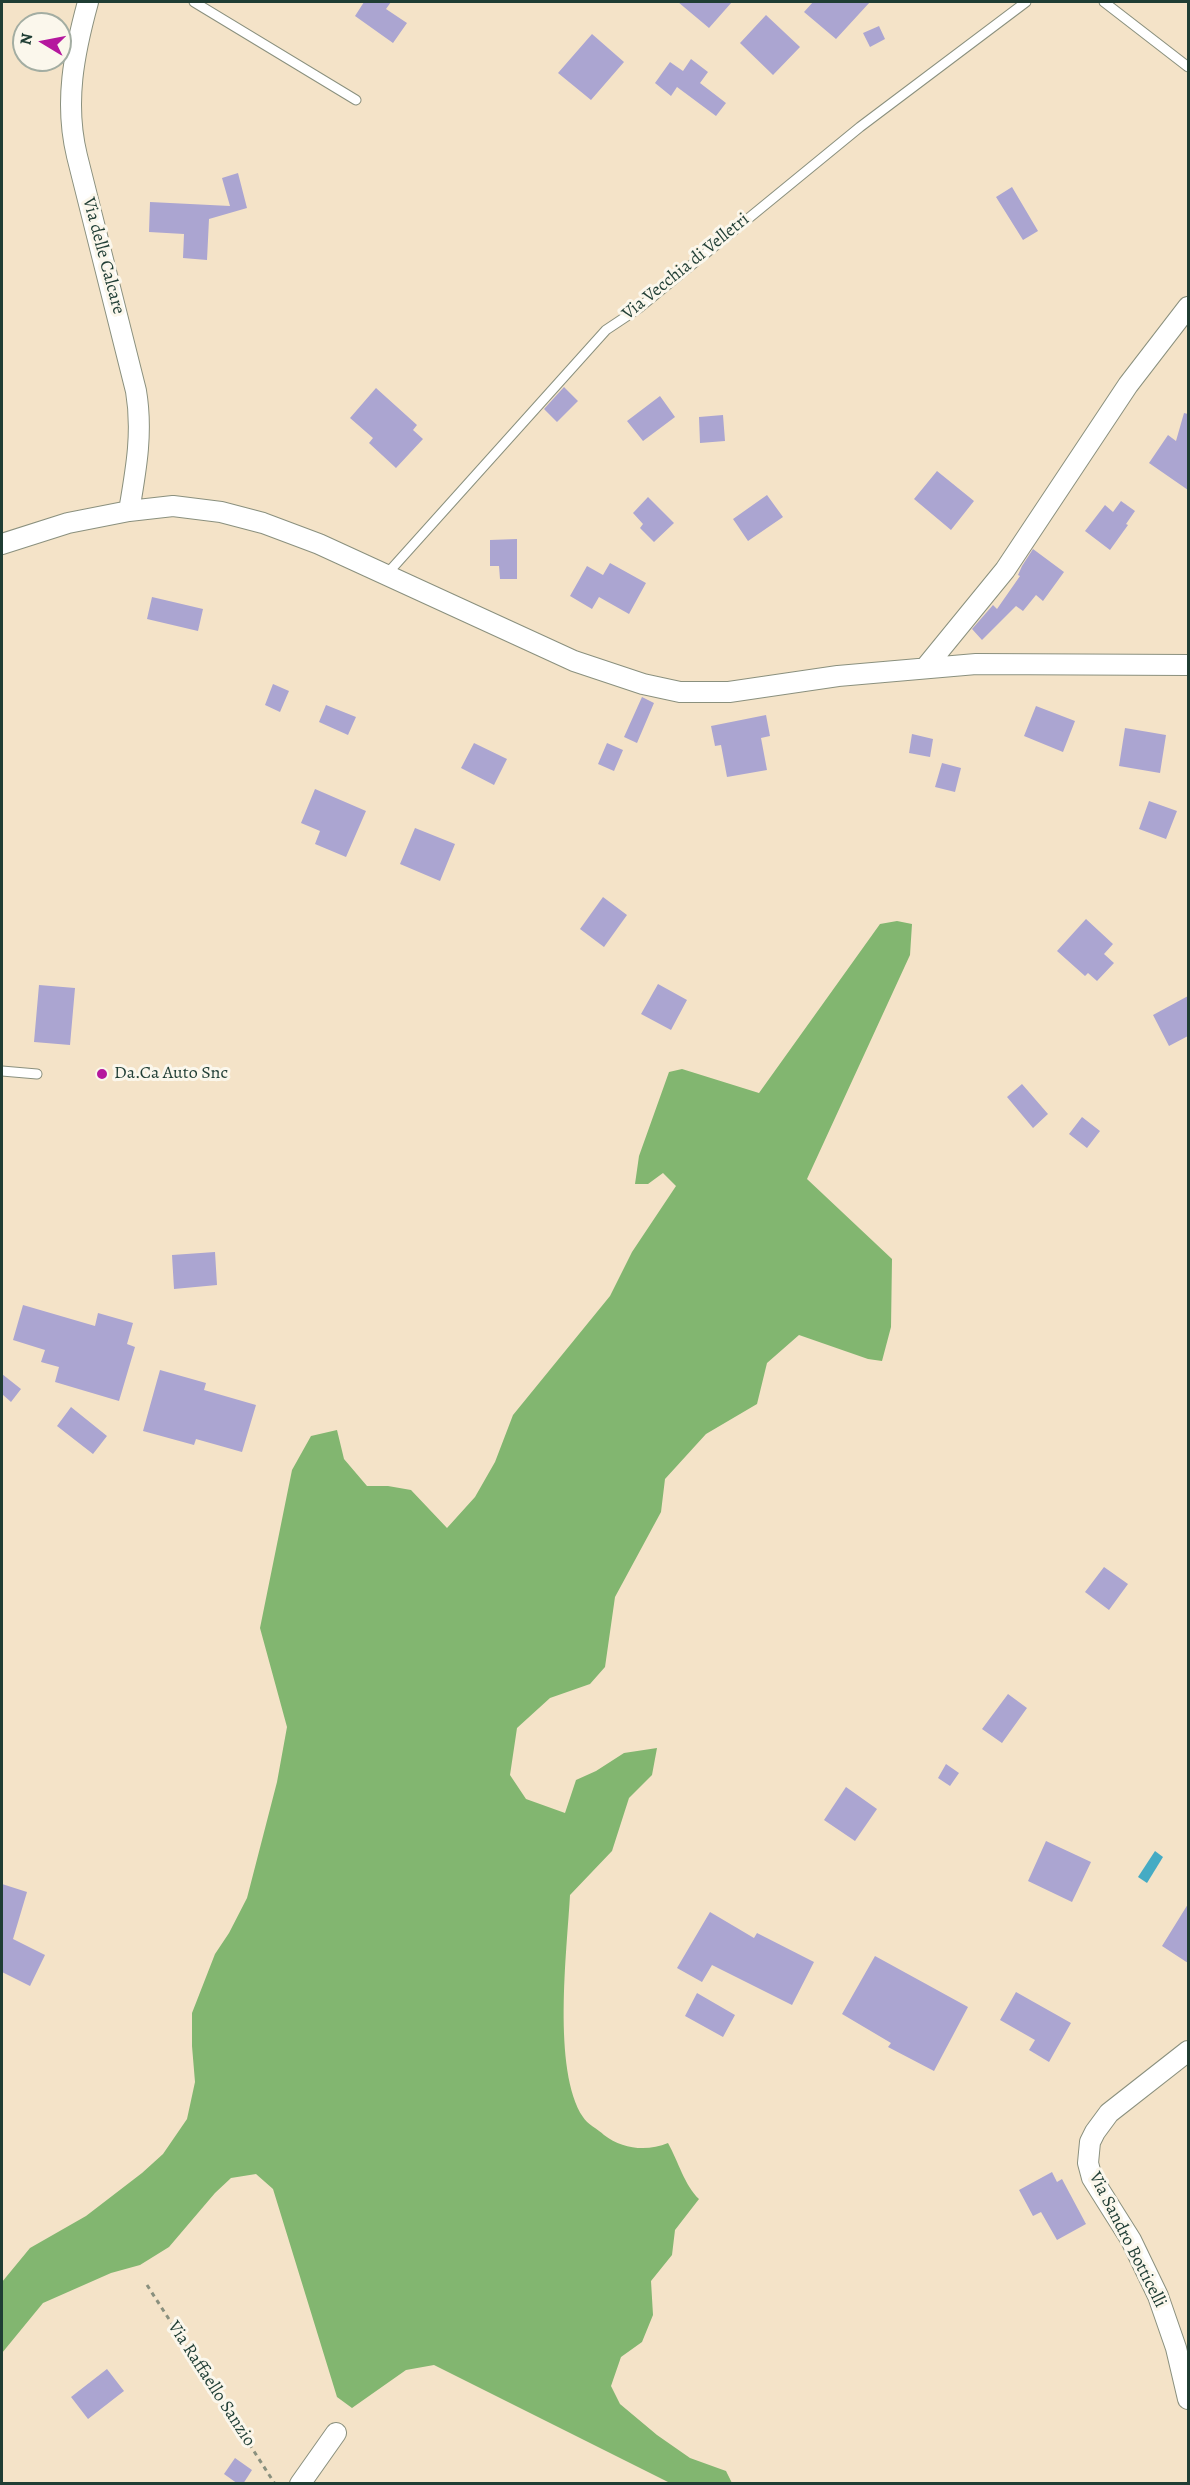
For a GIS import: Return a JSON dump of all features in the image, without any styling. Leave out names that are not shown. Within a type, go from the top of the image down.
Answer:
[{"type":"street","name":"Via delle Calcare","points":[[88,2],[71,79],[70,121],[131,364],[138,404],[139,446],[129,511]]},
{"type":"street","points":[[925,668],[1005,570],[1128,385],[1188,307]]},
{"type":"street","points":[[2,544],[68,523],[129,511],[185,506],[236,515],[319,544],[574,661],[643,684],[680,692],[714,694],[736,692],[838,676],[976,664],[1188,665]]},
{"type":"street","name":"Via Sandro Botticelli","points":[[1188,2051],[1109,2113],[1090,2142],[1088,2163],[1092,2178],[1131,2240],[1154,2287],[1176,2348],[1188,2399]]},
{"type":"street","points":[[300,2484],[336,2433]]},
{"type":"lane","points":[[194,2],[356,100]]},
{"type":"lane","name":"Via Vecchia di Velletri","points":[[386,575],[606,330],[650,299],[860,127],[1026,2]]},
{"type":"lane","points":[[1104,2],[1188,67]]},
{"type":"lane","points":[[2,1071],[36,1074]]},
{"type":"path","name":"Via Raffaello Sanzio","points":[[147,2285],[275,2484]]},
{"type":"green space","points":[[897,921],[912,924],[910,955],[807,1179],[892,1259],[891,1327],[882,1361],[868,1359],[799,1335],[767,1363],[757,1404],[706,1434],[665,1479],[661,1512],[615,1597],[605,1667],[590,1684],[550,1698],[517,1728],[510,1775],[526,1799],[565,1813],[576,1780],[596,1771],[624,1753],[657,1748],[652,1775],[629,1798],[612,1851],[570,1895],[564,2041],[573,2096],[587,2122],[611,2140],[627,2146],[652,2148],[668,2143],[686,2180],[699,2199],[675,2230],[672,2255],[651,2281],[653,2315],[642,2342],[621,2357],[611,2386],[620,2404],[657,2435],[690,2458],[726,2471],[732,2483],[670,2483],[434,2365],[406,2370],[352,2408],[337,2397],[273,2189],[256,2174],[231,2178],[215,2193],[169,2247],[140,2265],[111,2273],[43,2303],[2,2353],[2,2282],[30,2248],[86,2216],[142,2173],[163,2154],[187,2119],[195,2082],[192,2013],[215,1954],[247,1898],[277,1782],[287,1727],[260,1628],[292,1470],[311,1436],[337,1430],[344,1459],[367,1486],[388,1486],[411,1490],[447,1528],[475,1497],[495,1462],[513,1415],[610,1296],[632,1252],[676,1186],[663,1173],[648,1184],[635,1184],[639,1156],[669,1072],[682,1069],[759,1093],[880,924]]},
{"type":"water","points":[[1155,1851],[1163,1857],[1147,1883],[1138,1877]]},
{"type":"building","points":[[364,2],[391,2],[386,9],[407,23],[393,43],[355,16]]},
{"type":"building","points":[[678,2],[732,2],[709,28]]},
{"type":"building","points":[[813,2],[870,2],[836,39],[804,12]]},
{"type":"building","points":[[766,15],[800,47],[773,75],[740,43]]},
{"type":"building","points":[[879,26],[885,39],[870,47],[863,33]]},
{"type":"building","points":[[592,34],[624,62],[591,100],[558,73]]},
{"type":"building","points":[[691,59],[708,72],[700,83],[726,103],[716,116],[677,87],[671,96],[655,83],[670,62],[683,71]]},
{"type":"building","points":[[238,173],[247,208],[209,219],[207,260],[183,258],[184,234],[149,232],[150,202],[230,206],[222,178]]},
{"type":"building","points":[[1012,187],[1038,231],[1023,240],[996,197]]},
{"type":"building","points":[[564,387],[578,401],[557,422],[544,409]]},
{"type":"building","points":[[376,388],[417,425],[413,430],[423,439],[396,468],[369,443],[373,438],[350,418]]},
{"type":"building","points":[[660,396],[675,417],[643,441],[627,421]]},
{"type":"building","points":[[1184,413],[1188,414],[1188,490],[1149,463],[1168,435],[1176,441]]},
{"type":"building","points":[[723,415],[725,441],[700,443],[699,417]]},
{"type":"building","points":[[937,471],[974,501],[951,530],[914,499]]},
{"type":"building","points":[[767,495],[783,517],[748,541],[733,519]]},
{"type":"building","points":[[648,497],[674,523],[654,542],[640,528],[643,524],[633,513]]},
{"type":"building","points":[[1121,501],[1135,511],[1110,550],[1085,531],[1105,505],[1113,512]]},
{"type":"building","points":[[517,539],[517,579],[500,579],[499,566],[490,566],[490,540]]},
{"type":"building","points":[[1033,549],[1064,572],[1043,601],[1036,595],[1023,611],[1016,606],[982,640],[972,629],[993,605],[997,609],[1020,576],[1018,575],[1022,566]]},
{"type":"building","points":[[610,563],[646,583],[629,614],[599,597],[592,609],[570,596],[587,566],[603,575]]},
{"type":"building","points":[[152,597],[203,609],[198,631],[147,619]]},
{"type":"building","points":[[273,684],[289,691],[280,712],[265,705]]},
{"type":"building","points":[[642,697],[654,703],[637,743],[624,737]]},
{"type":"building","points":[[326,705],[356,717],[348,735],[319,722]]},
{"type":"building","points":[[1036,706],[1075,721],[1063,752],[1024,736]]},
{"type":"building","points":[[766,715],[770,736],[761,738],[767,770],[727,777],[721,745],[715,746],[711,726]]},
{"type":"building","points":[[1125,728],[1166,735],[1160,773],[1119,766]]},
{"type":"building","points":[[912,734],[933,739],[930,757],[909,753]]},
{"type":"building","points":[[474,743],[507,759],[494,785],[461,768]]},
{"type":"building","points":[[607,743],[623,750],[614,771],[598,764]]},
{"type":"building","points":[[942,763],[961,768],[955,792],[935,787]]},
{"type":"building","points":[[315,789],[366,811],[346,857],[315,844],[320,831],[301,823]]},
{"type":"building","points":[[1149,801],[1177,811],[1166,839],[1139,829]]},
{"type":"building","points":[[415,828],[455,844],[440,881],[400,864]]},
{"type":"building","points":[[603,897],[627,915],[604,947],[580,929]]},
{"type":"building","points":[[1086,919],[1113,944],[1104,954],[1114,963],[1097,981],[1088,973],[1085,976],[1057,951]]},
{"type":"building","points":[[658,984],[687,1000],[671,1030],[641,1014]]},
{"type":"building","points":[[39,985],[75,988],[70,1045],[34,1042]]},
{"type":"building","points":[[1188,996],[1188,1036],[1169,1046],[1153,1015]]},
{"type":"building","points":[[1022,1084],[1048,1114],[1033,1128],[1007,1097]]},
{"type":"building","points":[[1082,1117],[1100,1131],[1087,1148],[1069,1134]]},
{"type":"building","points":[[215,1252],[217,1285],[174,1289],[172,1255]]},
{"type":"building","points":[[23,1305],[95,1326],[98,1313],[133,1323],[127,1344],[135,1347],[119,1401],[55,1382],[59,1367],[41,1362],[45,1350],[13,1340]]},
{"type":"building","points":[[160,1370],[206,1383],[204,1390],[256,1405],[242,1452],[196,1439],[194,1445],[143,1431]]},
{"type":"building","points":[[2,1374],[21,1389],[11,1402],[2,1394]]},
{"type":"building","points":[[71,1407],[107,1436],[93,1454],[57,1426]]},
{"type":"building","points":[[1104,1567],[1128,1584],[1109,1610],[1085,1592]]},
{"type":"building","points":[[1008,1694],[1027,1708],[1002,1743],[982,1729]]},
{"type":"building","points":[[946,1764],[959,1773],[950,1786],[938,1778]]},
{"type":"building","points":[[846,1787],[877,1809],[855,1841],[824,1820]]},
{"type":"building","points":[[1046,1841],[1091,1862],[1072,1902],[1028,1881]]},
{"type":"building","points":[[2,1884],[27,1892],[13,1939],[45,1955],[30,1986],[2,1972]]},
{"type":"building","points":[[1188,1904],[1188,1963],[1162,1946]]},
{"type":"building","points":[[710,1912],[754,1938],[757,1933],[814,1962],[792,2005],[712,1965],[702,1982],[677,1968]]},
{"type":"building","points":[[875,1956],[968,2007],[934,2071],[888,2047],[891,2043],[842,2014]]},
{"type":"building","points":[[1016,1992],[1071,2023],[1049,2062],[1029,2050],[1035,2040],[1000,2020]]},
{"type":"building","points":[[697,1993],[735,2015],[723,2037],[685,2016]]},
{"type":"building","points":[[1052,2172],[1057,2182],[1062,2179],[1086,2224],[1057,2240],[1041,2212],[1033,2216],[1019,2190]]},
{"type":"building","points":[[107,2369],[124,2391],[88,2419],[71,2397]]},
{"type":"building","points":[[235,2458],[252,2470],[243,2484],[238,2484],[224,2474]]},
{"type":"place","name":"Da.Ca Auto Snc","points":[[102,1074]]}]
